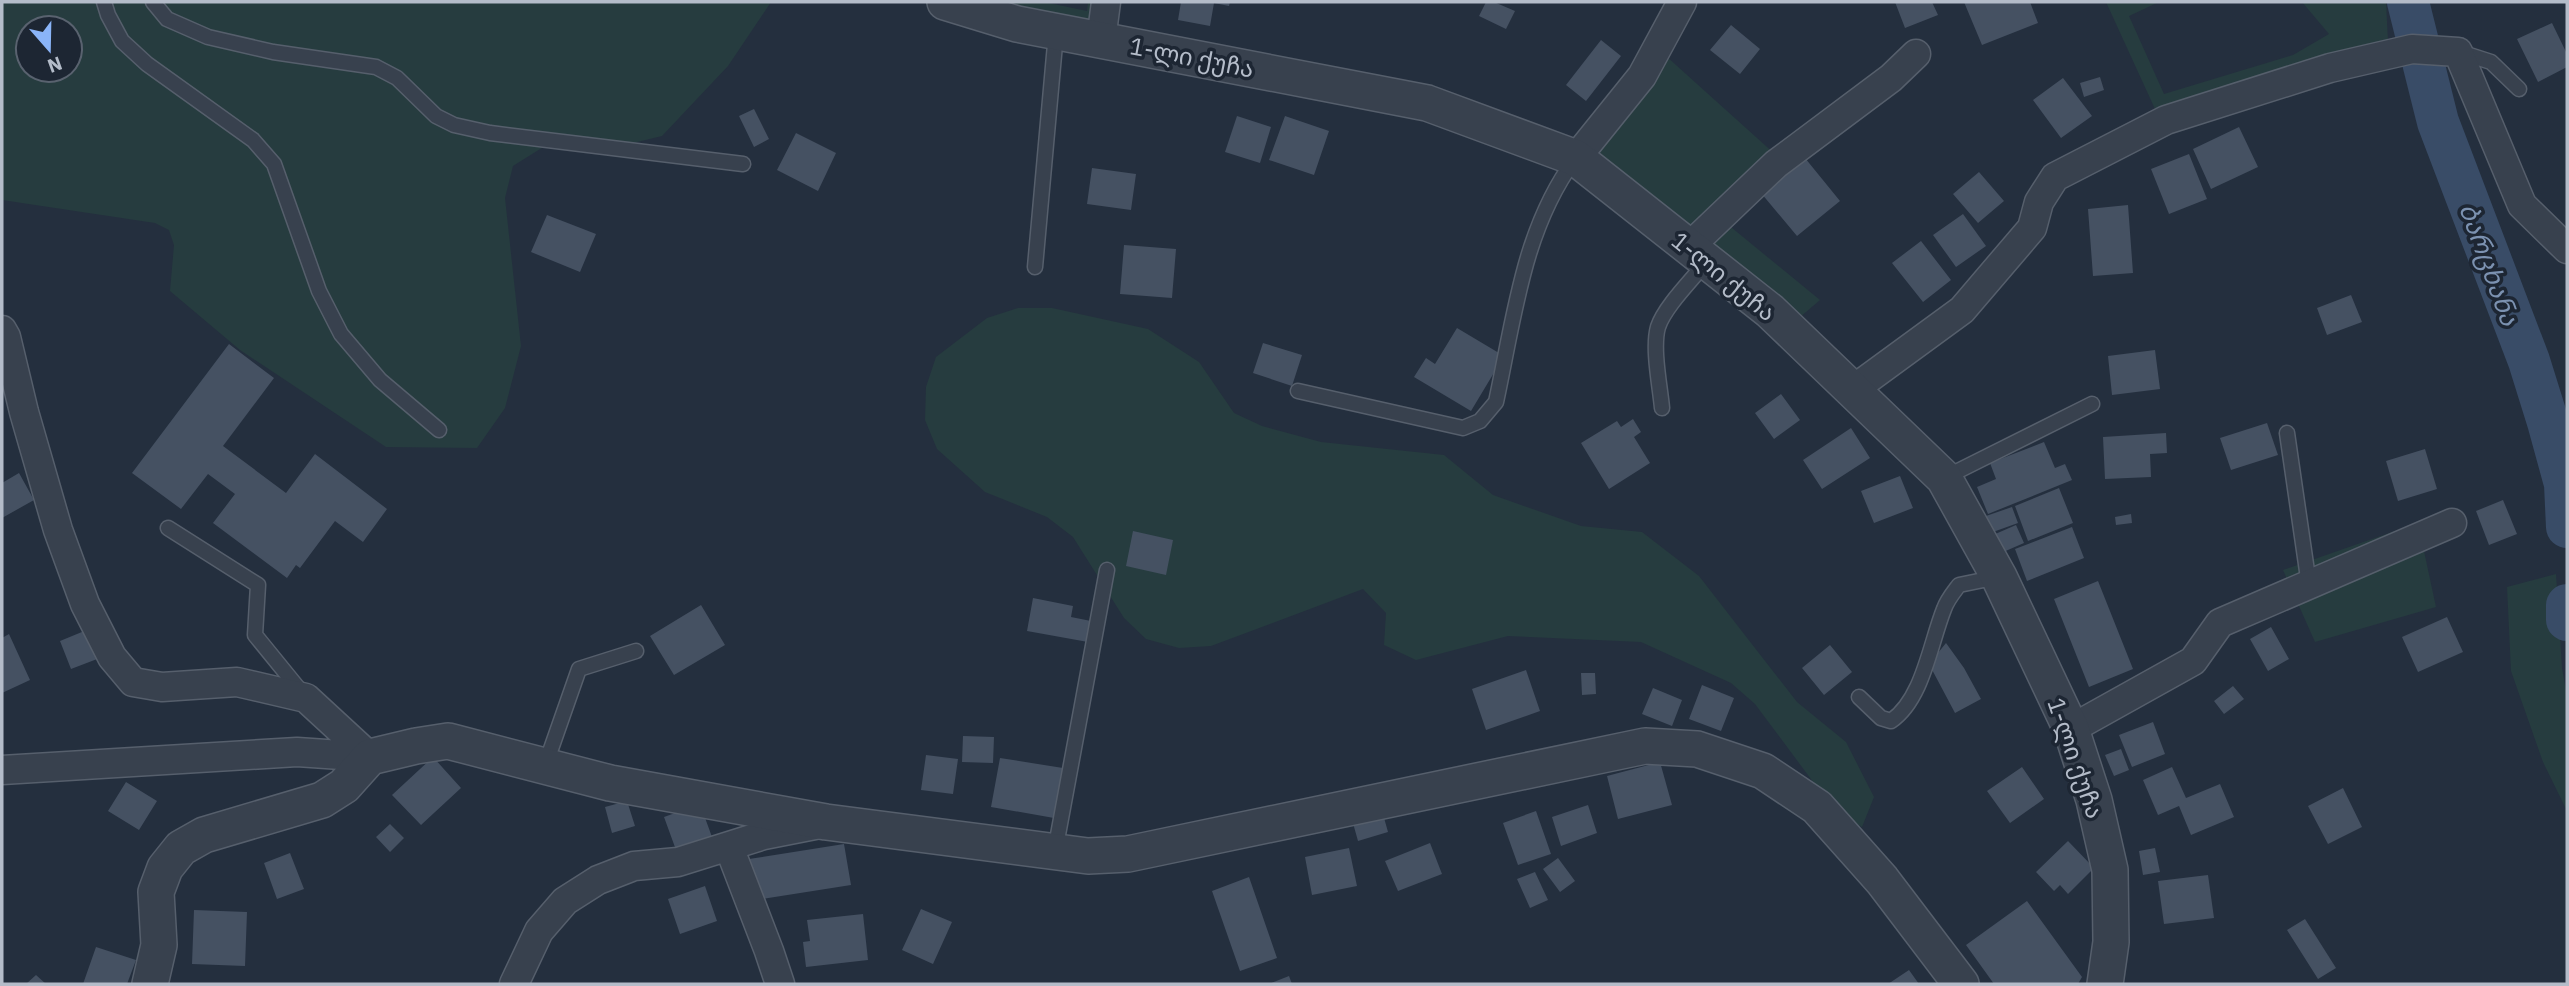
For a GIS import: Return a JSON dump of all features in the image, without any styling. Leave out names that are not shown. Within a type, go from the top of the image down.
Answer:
[{"type":"street","name":"1-ლი ქუჩა","points":[[945,2],[1017,24],[1427,103],[1576,158],[1770,311],[1944,478],[1999,577],[2071,729],[2094,800],[2110,870],[2111,942],[2105,984]]},
{"type":"street","points":[[1101,40],[1106,2]]},
{"type":"street","points":[[1576,158],[1642,76],[1682,2]]},
{"type":"street","points":[[1854,389],[1962,310],[2032,228],[2039,202],[2055,177],[2166,120],[2330,68],[2412,49],[2458,52],[2522,205],[2567,249]]},
{"type":"street","points":[[1698,254],[1776,164],[1891,78],[1916,54]]},
{"type":"street","points":[[2,330],[58,530],[85,604],[111,657],[133,682],[162,687],[237,682],[306,698],[370,757]]},
{"type":"street","points":[[2071,729],[2193,661],[2220,623],[2452,523]]},
{"type":"street","points":[[2,770],[296,752],[370,757],[448,741],[610,783],[826,822],[1088,856],[1128,854],[1645,746],[1697,749],[1763,771],[1816,807],[1882,880],[1961,984]]},
{"type":"street","points":[[149,984],[159,946],[156,892],[165,868],[181,848],[204,835],[322,800],[344,786],[370,757]]},
{"type":"street","points":[[514,984],[538,931],[565,901],[598,880],[634,866],[678,862],[764,835],[826,822]]},
{"type":"street","points":[[729,847],[780,984]]},
{"type":"lane","points":[[104,2],[122,41],[147,64],[253,140],[274,164],[319,291],[341,334],[380,380],[439,430]]},
{"type":"lane","points":[[153,2],[167,19],[208,37],[273,52],[376,67],[397,78],[436,116],[454,125],[490,132],[743,164]]},
{"type":"lane","points":[[1035,267],[1056,31]]},
{"type":"lane","points":[[2458,52],[2491,62],[2519,89]]},
{"type":"lane","points":[[1298,391],[1463,428],[1479,421],[1496,402],[1527,254],[1549,200],[1576,158]]},
{"type":"lane","points":[[1662,408],[1658,327],[1698,254]]},
{"type":"lane","points":[[1944,478],[2092,404]]},
{"type":"lane","points":[[2287,433],[2309,585]]},
{"type":"lane","points":[[168,528],[258,585],[255,635],[306,698]]},
{"type":"lane","points":[[1055,852],[1107,570]]},
{"type":"lane","points":[[1859,696],[1881,718],[1891,721],[1900,715],[1913,697],[1945,605],[1959,585],[1999,577]]},
{"type":"lane","points":[[545,766],[579,669],[636,651]]},
{"type":"green space","points":[[2,2],[771,2],[728,66],[662,136],[633,143],[556,139],[513,166],[505,198],[521,346],[505,408],[477,448],[386,447],[240,350],[170,291],[174,245],[169,230],[155,223],[2,200]]},
{"type":"green space","points":[[975,2],[1044,2],[1087,11],[1088,2],[1095,2],[1092,29]]},
{"type":"green space","points":[[2106,2],[2159,2],[2129,16],[2164,94],[2293,55],[2329,34],[2302,2],[2386,2],[2388,41],[2155,109]]},
{"type":"green space","points":[[1666,56],[1777,156],[1715,214],[1820,300],[1799,318],[1597,157]]},
{"type":"green space","points":[[1018,308],[1052,308],[1148,329],[1199,362],[1234,413],[1262,426],[1321,442],[1444,455],[1493,495],[1581,526],[1642,532],[1699,576],[1797,702],[1846,742],[1874,797],[1862,827],[1834,810],[1755,704],[1731,683],[1641,642],[1508,636],[1416,660],[1384,645],[1386,613],[1363,589],[1211,646],[1179,648],[1146,639],[1124,618],[1073,537],[1047,517],[985,492],[937,449],[925,420],[926,387],[936,357],[987,318]]},
{"type":"green space","points":[[2418,523],[2436,607],[2315,642],[2283,570]]},
{"type":"green space","points":[[2556,574],[2562,668],[2567,696],[2567,811],[2543,762],[2511,671],[2507,587]]},
{"type":"building","points":[[1181,2],[1230,2],[1229,6],[1214,3],[1210,26],[1178,20]]},
{"type":"building","points":[[1486,2],[1494,2],[1515,11],[1506,29],[1479,16]]},
{"type":"building","points":[[1895,2],[1932,2],[1938,15],[1905,28]]},
{"type":"building","points":[[1964,2],[2030,2],[2038,23],[1982,45]]},
{"type":"building","points":[[2552,23],[2567,54],[2567,67],[2538,82],[2517,39]]},
{"type":"building","points":[[1731,25],[1760,49],[1740,74],[1710,50]]},
{"type":"building","points":[[1601,40],[1621,56],[1586,101],[1566,85]]},
{"type":"building","points":[[2100,77],[2104,90],[2084,97],[2080,83]]},
{"type":"building","points":[[2063,78],[2092,116],[2061,138],[2033,100]]},
{"type":"building","points":[[754,109],[769,139],[754,147],[739,116]]},
{"type":"building","points":[[1237,116],[1271,127],[1260,163],[1225,152]]},
{"type":"building","points":[[1285,116],[1329,131],[1314,175],[1269,160]]},
{"type":"building","points":[[2239,127],[2258,167],[2211,189],[2193,149]]},
{"type":"building","points":[[796,133],[836,153],[818,191],[777,170]]},
{"type":"building","points":[[2189,154],[2207,199],[2169,214],[2151,169]]},
{"type":"building","points":[[1805,158],[1840,201],[1797,236],[1761,193]]},
{"type":"building","points":[[1092,168],[1136,174],[1131,210],[1087,204]]},
{"type":"building","points":[[1979,172],[2004,201],[1978,223],[1953,194]]},
{"type":"building","points":[[2128,205],[2133,273],[2093,276],[2088,209]]},
{"type":"building","points":[[1963,214],[1986,246],[1956,267],[1933,235]]},
{"type":"building","points":[[547,215],[596,234],[580,272],[531,252]]},
{"type":"building","points":[[1921,241],[1951,280],[1923,302],[1892,263]]},
{"type":"building","points":[[1124,245],[1176,249],[1172,298],[1120,294]]},
{"type":"building","points":[[2351,295],[2362,322],[2327,335],[2317,308]]},
{"type":"building","points":[[1457,328],[1504,356],[1471,411],[1414,377],[1426,358],[1435,364]]},
{"type":"building","points":[[1263,343],[1302,355],[1292,386],[1253,373]]},
{"type":"building","points":[[229,344],[274,378],[223,446],[286,493],[315,454],[387,509],[363,542],[335,521],[300,568],[296,565],[287,578],[213,523],[235,494],[208,474],[181,509],[132,473]]},
{"type":"building","points":[[2155,350],[2160,389],[2112,395],[2108,356]]},
{"type":"building","points":[[1781,394],[1800,420],[1774,439],[1755,413]]},
{"type":"building","points":[[1633,419],[1641,432],[1634,437],[1650,463],[1609,489],[1581,443],[1617,421],[1621,427]]},
{"type":"building","points":[[2267,423],[2278,455],[2231,470],[2220,438]]},
{"type":"building","points":[[1851,428],[1870,458],[1822,489],[1803,460]]},
{"type":"building","points":[[2166,433],[2167,453],[2150,454],[2151,477],[2105,479],[2103,437]]},
{"type":"building","points":[[2044,442],[2055,468],[2065,464],[2072,480],[1988,514],[1977,487],[1996,479],[1990,463]]},
{"type":"building","points":[[2425,449],[2437,489],[2398,501],[2386,461]]},
{"type":"building","points":[[19,473],[34,500],[2,518],[2,483]]},
{"type":"building","points":[[1900,476],[1913,508],[1874,523],[1861,491]]},
{"type":"building","points":[[2059,488],[2073,523],[2028,541],[2015,506]]},
{"type":"building","points":[[2503,500],[2517,534],[2489,545],[2476,511]]},
{"type":"building","points":[[2012,507],[2018,523],[1993,532],[1986,516]]},
{"type":"building","points":[[2131,514],[2132,523],[2116,525],[2115,517]]},
{"type":"building","points":[[2016,525],[2024,543],[2001,553],[1993,535]]},
{"type":"building","points":[[2072,527],[2084,558],[2027,581],[2015,549]]},
{"type":"building","points":[[1133,531],[1173,540],[1166,575],[1126,566]]},
{"type":"building","points":[[2098,581],[2133,669],[2089,687],[2054,599]]},
{"type":"building","points":[[1033,598],[1073,606],[1071,617],[1091,621],[1088,642],[1027,631]]},
{"type":"building","points":[[701,605],[725,645],[674,675],[650,636]]},
{"type":"building","points":[[2447,617],[2463,652],[2418,672],[2402,637]]},
{"type":"building","points":[[94,627],[105,656],[71,669],[60,641]]},
{"type":"building","points":[[2271,627],[2289,659],[2268,671],[2250,639]]},
{"type":"building","points":[[9,634],[30,680],[2,693],[2,638]]},
{"type":"building","points":[[1946,643],[1981,699],[1955,713],[1929,664]]},
{"type":"building","points":[[1830,645],[1852,672],[1824,695],[1802,668]]},
{"type":"building","points":[[1526,670],[1540,711],[1486,730],[1472,689]]},
{"type":"building","points":[[1581,673],[1595,673],[1596,694],[1582,695]]},
{"type":"building","points":[[1702,685],[1734,698],[1721,731],[1689,719]]},
{"type":"building","points":[[2233,686],[2244,699],[2224,714],[2214,701]]},
{"type":"building","points":[[1653,688],[1682,700],[1672,726],[1642,714]]},
{"type":"building","points":[[2153,722],[2165,754],[2132,767],[2119,735]]},
{"type":"building","points":[[963,736],[994,737],[993,763],[962,762]]},
{"type":"building","points":[[2121,749],[2129,770],[2114,776],[2105,755]]},
{"type":"building","points":[[926,755],[958,759],[953,794],[921,790]]},
{"type":"building","points":[[433,757],[461,788],[421,825],[392,795]]},
{"type":"building","points":[[1000,758],[1063,768],[1054,818],[991,807]]},
{"type":"building","points":[[1660,762],[1672,805],[1618,819],[1607,776]]},
{"type":"building","points":[[2022,767],[2044,799],[2010,823],[1987,791]]},
{"type":"building","points":[[2172,767],[2186,798],[2220,784],[2234,817],[2191,835],[2179,806],[2158,815],[2143,780]]},
{"type":"building","points":[[126,782],[157,801],[139,830],[108,811]]},
{"type":"building","points":[[2343,788],[2362,827],[2328,844],[2308,806]]},
{"type":"building","points":[[627,801],[635,826],[612,833],[605,807]]},
{"type":"building","points":[[700,804],[712,837],[676,850],[664,817]]},
{"type":"building","points":[[1588,805],[1597,833],[1561,846],[1552,817]]},
{"type":"building","points":[[1381,807],[1388,832],[1358,841],[1351,816]]},
{"type":"building","points":[[1536,811],[1551,854],[1518,865],[1503,823]]},
{"type":"building","points":[[390,824],[404,838],[390,852],[376,837]]},
{"type":"building","points":[[2068,841],[2094,868],[2068,894],[2060,885],[2054,891],[2036,872]]},
{"type":"building","points":[[1430,843],[1442,874],[1398,891],[1385,861]]},
{"type":"building","points":[[844,844],[851,885],[756,900],[749,859]]},
{"type":"building","points":[[1349,848],[1357,886],[1312,895],[1305,857]]},
{"type":"building","points":[[2155,848],[2160,872],[2143,875],[2139,851]]},
{"type":"building","points":[[290,853],[304,889],[277,899],[264,863]]},
{"type":"building","points":[[1558,858],[1575,881],[1560,892],[1543,869]]},
{"type":"building","points":[[1535,872],[1548,900],[1530,908],[1517,879]]},
{"type":"building","points":[[2208,875],[2214,918],[2164,924],[2158,881]]},
{"type":"building","points":[[1249,877],[1277,958],[1240,971],[1212,891]]},
{"type":"building","points":[[705,886],[717,921],[680,934],[668,899]]},
{"type":"building","points":[[2027,901],[2082,977],[2078,984],[1994,984],[1966,945]]},
{"type":"building","points":[[921,909],[952,922],[933,964],[902,950]]},
{"type":"building","points":[[194,910],[247,912],[245,966],[192,964]]},
{"type":"building","points":[[863,914],[868,960],[806,967],[803,942],[810,941],[807,920]]},
{"type":"building","points":[[2305,919],[2336,968],[2318,979],[2287,930]]},
{"type":"building","points":[[96,947],[136,960],[127,984],[83,984]]},
{"type":"building","points":[[1909,970],[1919,984],[1888,984]]},
{"type":"building","points":[[36,975],[46,984],[26,984]]},
{"type":"building","points":[[1289,976],[1292,984],[1269,984]]},
{"type":"waterway","name":"ბარცხანა","points":[[2408,2],[2438,122],[2529,361],[2548,422],[2565,484],[2567,527]]},
{"type":"waterway","name":"ბარცხანა","points":[[2567,605],[2567,620]]}]
